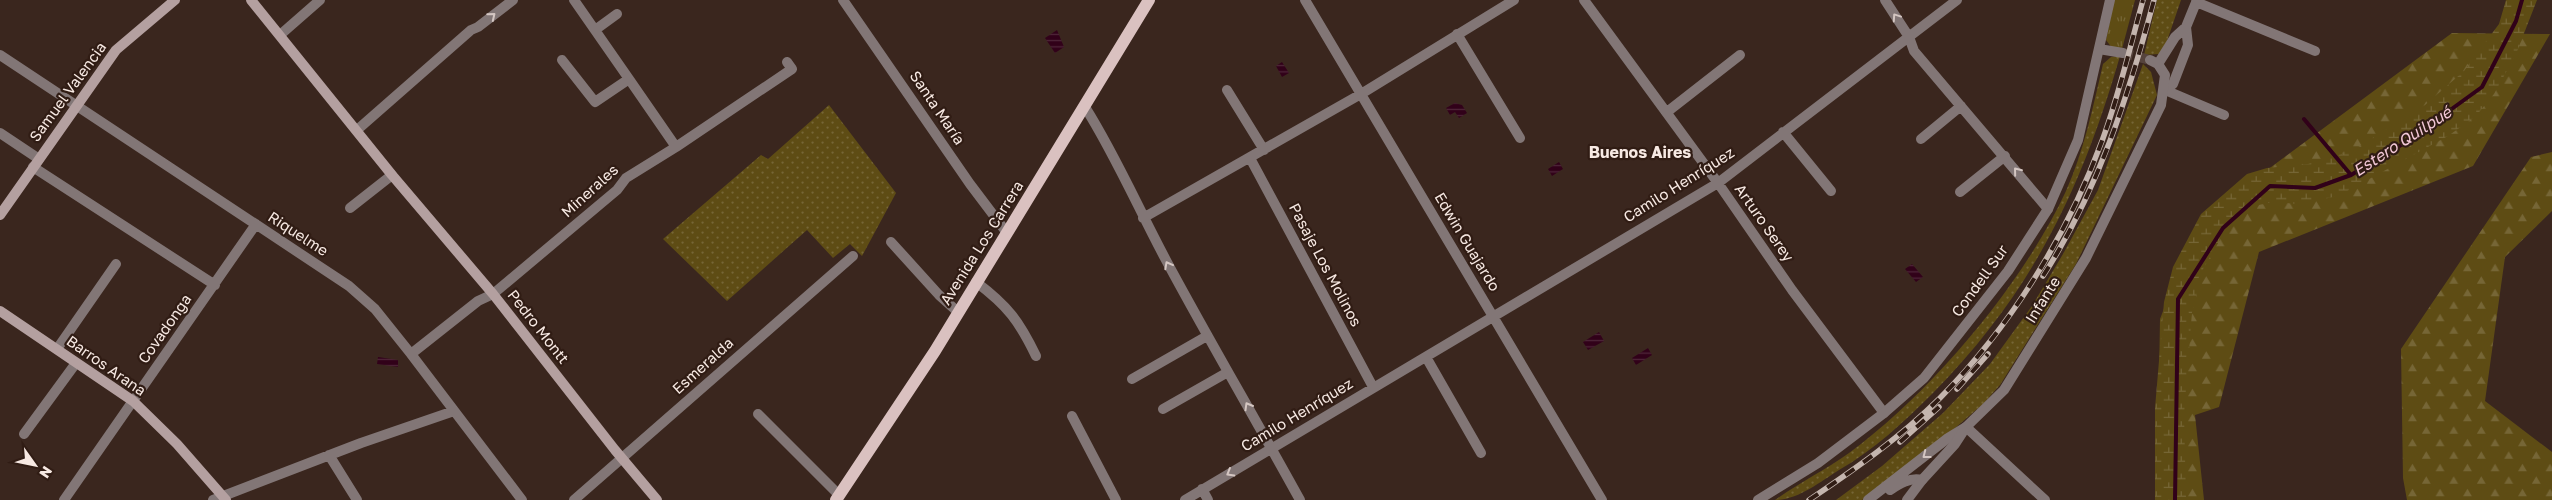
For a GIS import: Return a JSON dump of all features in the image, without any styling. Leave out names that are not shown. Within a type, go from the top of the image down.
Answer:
[{"type":"main road","name":"Samuel Valencia","points":[[0,214],[116,50],[175,0]]},
{"type":"main road","name":"Pedro Montt","points":[[251,0],[392,175],[493,294],[622,458],[658,500]]},
{"type":"main road","name":"Avenida Los Carrera","points":[[837,497],[920,375],[1149,0]]},
{"type":"main road","name":"Barros Arana","points":[[0,311],[133,401],[177,444],[225,498]]},
{"type":"street","points":[[280,35],[320,0]]},
{"type":"street","points":[[357,130],[471,30],[478,28],[513,0]]},
{"type":"street","points":[[574,0],[676,147]]},
{"type":"street","name":"Santa María","points":[[843,0],[970,184],[1007,233]]},
{"type":"street","name":"Edwin Guajardo","points":[[1305,0],[1602,500]]},
{"type":"street","points":[[1143,218],[1362,94],[1514,0]]},
{"type":"street","name":"Arturo Serey","points":[[1584,0],[1718,182],[1792,290],[1884,413]]},
{"type":"street","points":[[1884,0],[1909,37],[1914,51],[2048,209]]},
{"type":"street","name":"Camilo Henríquez","points":[[1184,500],[1718,182],[1957,0]]},
{"type":"street","name":"Condell Sur","points":[[1758,500],[1818,463],[1884,413],[1924,378],[2008,271],[2048,209],[2078,140],[2110,0]]},
{"type":"street","points":[[2197,1],[2315,51]]},
{"type":"street","name":"Infante","points":[[1907,500],[1922,480],[1955,444],[1966,427],[2004,390],[2086,258],[2150,130],[2165,90],[2165,75],[2154,62],[2186,27],[2197,1]]},
{"type":"street","points":[[595,30],[617,14]]},
{"type":"street","name":"Infante","points":[[2165,90],[2173,84],[2188,46],[2186,27]]},
{"type":"street","points":[[1457,34],[1520,138]]},
{"type":"street","points":[[2099,49],[2123,53]]},
{"type":"street","name":"Riquelme","points":[[0,55],[350,286],[375,309],[522,500]]},
{"type":"street","points":[[1667,112],[1740,55]]},
{"type":"street","points":[[562,60],[594,102],[629,79]]},
{"type":"street","name":"Minerales","points":[[411,354],[478,301],[493,294],[617,190],[626,178],[676,147],[792,69],[787,62]]},
{"type":"street","points":[[1227,90],[1264,150]]},
{"type":"street","points":[[2165,90],[2224,116]]},
{"type":"street","points":[[1921,139],[1961,106]]},
{"type":"street","points":[[1085,107],[1103,136],[1143,218],[1207,336],[1300,500]]},
{"type":"street","points":[[1783,132],[1831,191]]},
{"type":"street","points":[[0,133],[36,163],[215,285]]},
{"type":"street","points":[[1960,192],[2005,156]]},
{"type":"street","name":"Pasaje Los Molinos","points":[[1250,158],[1373,387]]},
{"type":"street","points":[[350,208],[392,175]]},
{"type":"street","name":"Covadonga","points":[[64,500],[256,224]]},
{"type":"street","points":[[891,242],[939,295],[958,312]]},
{"type":"street","name":"Esmeralda","points":[[574,500],[853,256]]},
{"type":"street","points":[[57,349],[116,264]]},
{"type":"street","points":[[976,282],[994,296],[1015,318],[1036,356]]},
{"type":"street","points":[[1132,379],[1207,336]]},
{"type":"street","points":[[1426,357],[1481,453]]},
{"type":"street","points":[[24,434],[76,363]]},
{"type":"street","points":[[1163,409],[1228,372]]},
{"type":"street","points":[[213,500],[225,498],[329,455],[454,411]]},
{"type":"street","points":[[758,414],[837,497]]},
{"type":"street","points":[[1072,416],[1116,500]]},
{"type":"street","points":[[1868,500],[1948,438],[1966,427],[2045,500]]},
{"type":"street","points":[[329,455],[357,500]]},
{"type":"street","points":[[1877,500],[1903,482],[1916,479],[1922,480]]},
{"type":"street","points":[[1202,489],[1208,500]]},
{"type":"green space","points":[[2114,0],[2135,0],[2122,49],[2112,48],[2106,40]]},
{"type":"green space","points":[[2157,0],[2181,0],[2167,41],[2159,54],[2144,55]]},
{"type":"green space","points":[[2506,0],[2537,0],[2516,54],[2494,94],[2475,117],[2448,136],[2338,196],[2299,204],[2273,202],[2254,206],[2241,214],[2224,233],[2203,269],[2192,312],[2184,414],[2186,500],[2155,500],[2155,408],[2164,302],[2173,267],[2201,214],[2247,174],[2267,168],[2308,164],[2352,151],[2425,105],[2464,71],[2499,24]]},
{"type":"green space","points":[[2452,33],[2550,34],[2473,166],[2259,252],[2219,407],[2195,415],[2204,500],[2157,500],[2160,319],[2197,222]]},
{"type":"green space","points":[[2120,56],[2105,105],[2070,195],[2049,237],[2025,278],[1998,317],[1968,355],[1933,393],[1888,435],[1864,454],[1809,490],[1792,497],[1775,500],[1849,453],[1880,428],[1942,368],[2000,299],[2048,226],[2066,191],[2083,145],[2103,64],[2111,57]]},
{"type":"green space","points":[[2143,64],[2151,72],[2157,95],[2076,264],[2000,385],[1983,404],[1947,435],[1862,500],[1836,500],[1882,466],[1943,413],[1990,364],[2032,306],[2098,190]]},
{"type":"green space","points":[[829,105],[896,193],[862,256],[850,244],[833,258],[807,230],[727,301],[663,239],[761,155],[768,159]]},
{"type":"green space","points":[[2552,152],[2552,211],[2505,257],[2485,401],[2552,452],[2552,500],[2407,500],[2403,478],[2401,349],[2531,157]]},
{"type":"shaded area","points":[[1057,30],[1064,47],[1055,53],[1045,38]]},
{"type":"shaded area","points":[[1282,62],[1289,73],[1282,77],[1276,66]]},
{"type":"shaded area","points":[[1455,103],[1462,105],[1467,113],[1459,118],[1455,112],[1450,115],[1446,108]]},
{"type":"shaded area","points":[[1559,162],[1563,169],[1552,176],[1548,169]]},
{"type":"shaded area","points":[[1912,264],[1923,277],[1916,282],[1905,269]]},
{"type":"shaded area","points":[[1599,332],[1604,341],[1588,350],[1583,342]]},
{"type":"shaded area","points":[[1648,348],[1652,355],[1636,365],[1632,358]]},
{"type":"shaded area","points":[[378,357],[398,360],[398,367],[377,364]]},
{"type":"waterway","name":"Estero Quilpué","points":[[2175,500],[2178,299],[2223,228],[2270,186],[2315,188],[2351,175],[2406,142],[2482,87],[2516,21],[2522,0]]},
{"type":"waterway","points":[[2304,119],[2351,175]]},
{"type":"tunnel","points":[[2123,53],[2150,60]]},
{"type":"railway","points":[[1809,500],[1910,426],[1966,370],[2013,310],[2054,245],[2088,176],[2114,106],[2143,0]]},
{"type":"railway","points":[[2043,276],[2080,211],[2095,177],[2122,108],[2154,0]]},
{"type":"railway","points":[[1957,389],[1988,354]]},
{"type":"railway","points":[[1900,442],[1939,407]]},
{"type":"district","name":"Buenos Aires","points":[[1640,152]]}]
